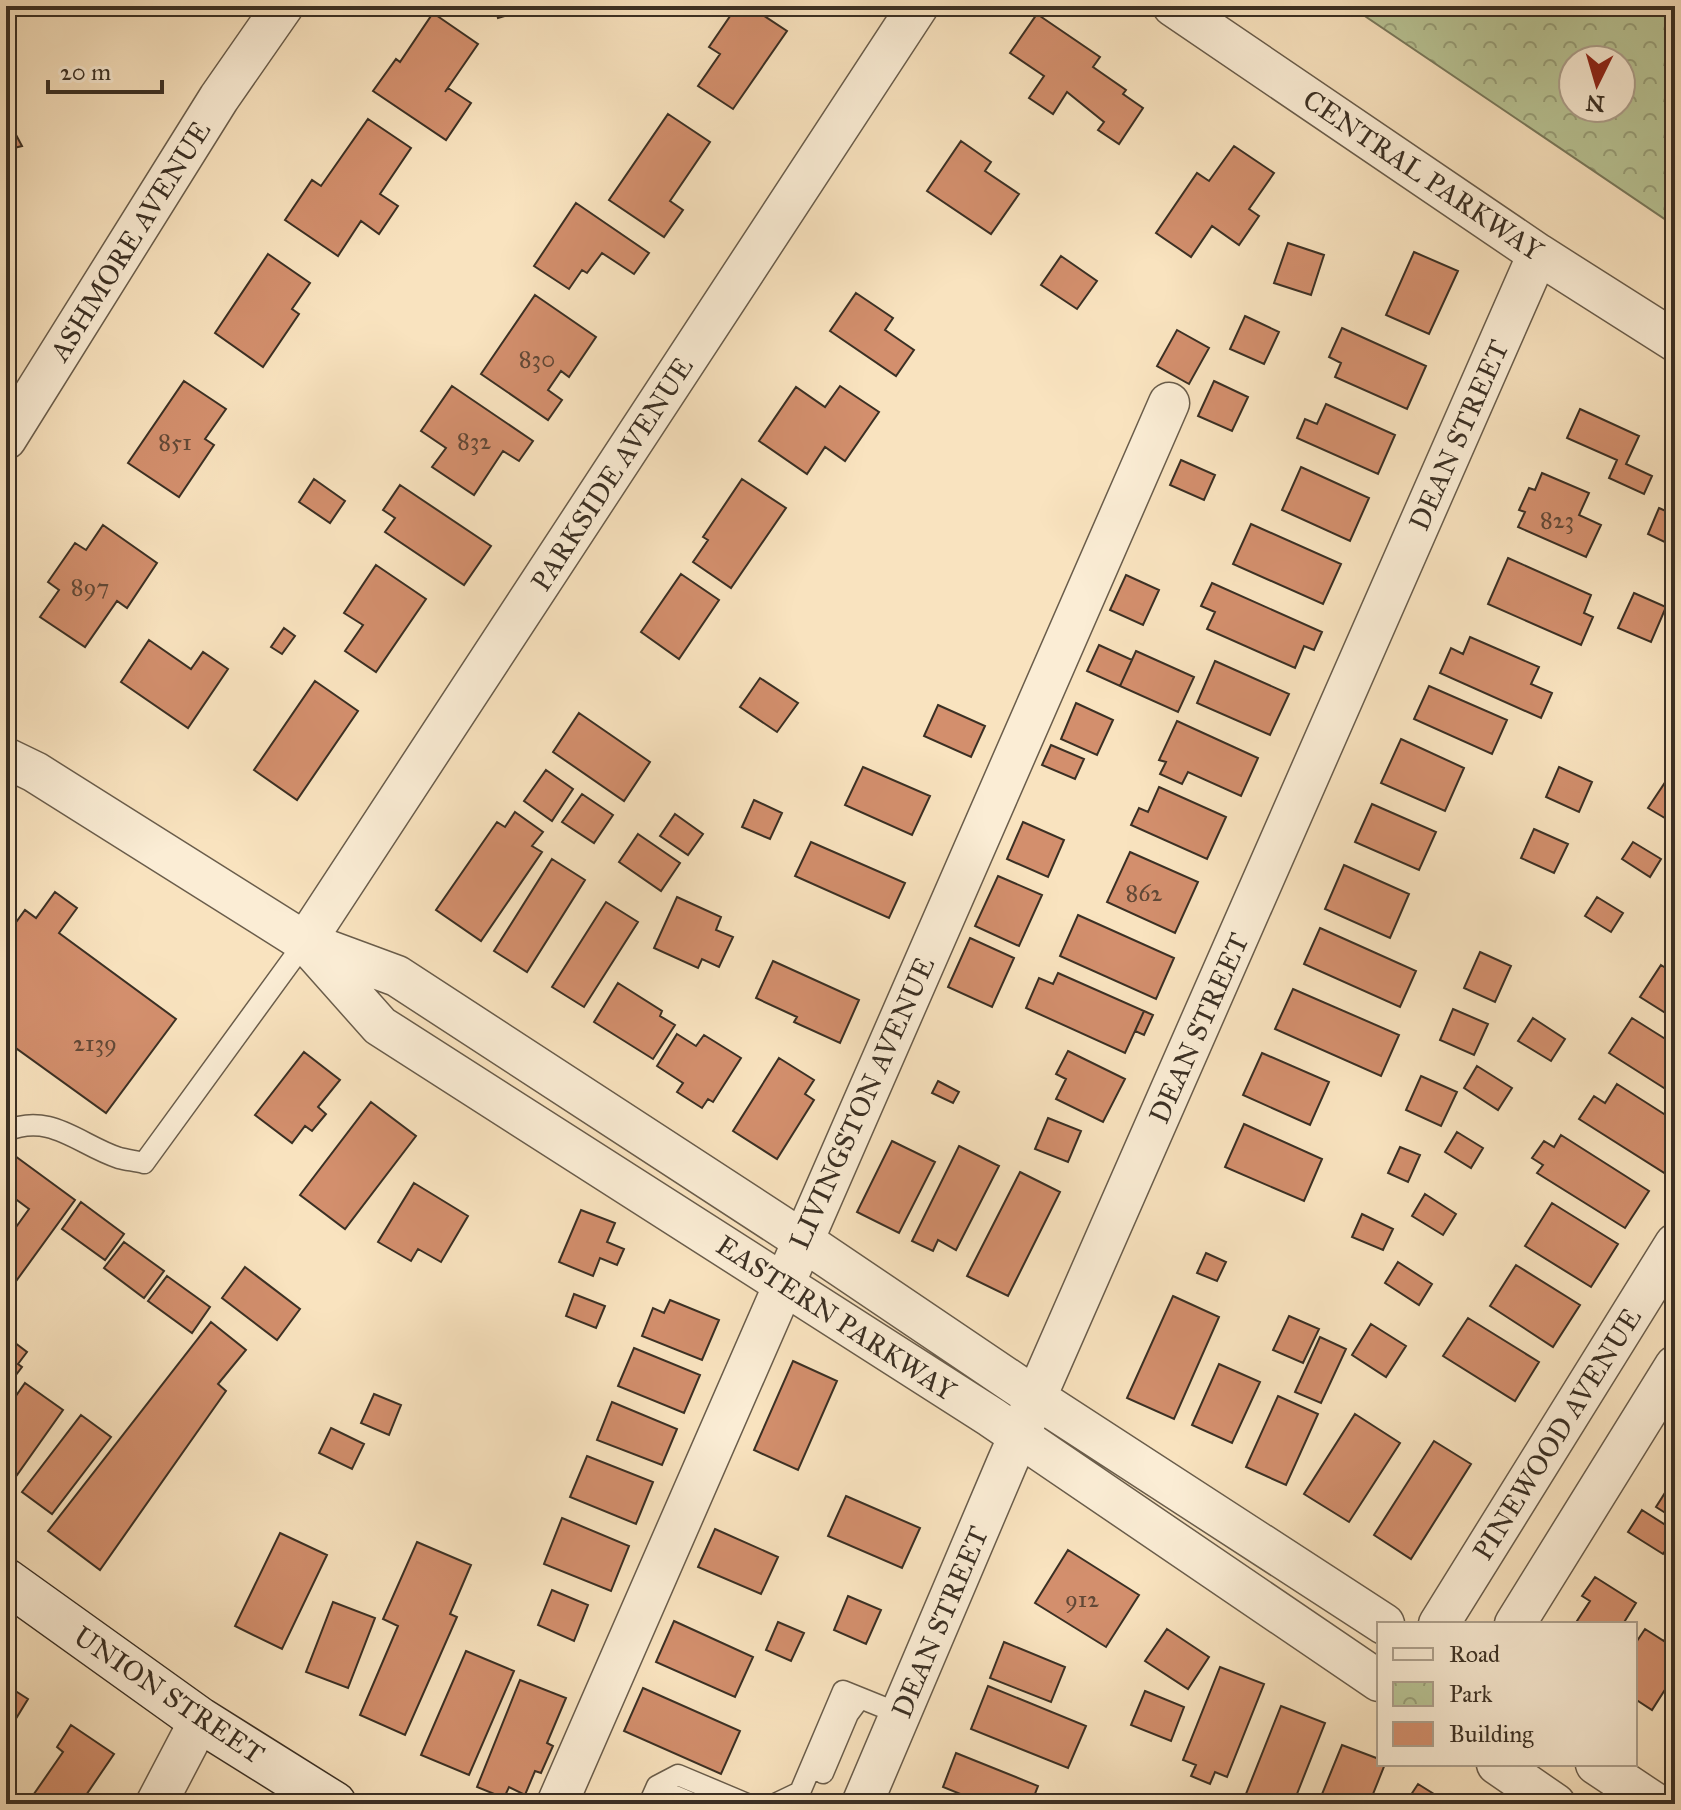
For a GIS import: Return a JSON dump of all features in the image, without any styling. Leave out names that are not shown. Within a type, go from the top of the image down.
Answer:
[{"type":"main road","name":"UNION STREET","points":[[6,1581],[200,1720],[334,1804]]},
{"type":"street","name":"ASHMORE AVENUE","points":[[6,439],[219,98],[283,6]]},
{"type":"street","name":"PARKSIDE AVENUE","points":[[305,942],[918,6]]},
{"type":"street","name":"CENTRAL PARKWAY","points":[[1173,6],[1538,254],[1675,341]]},
{"type":"street","name":"DEAN STREET","points":[[862,1804],[1019,1435],[1538,254]]},
{"type":"street","name":"LIVINGSTON AVENUE","points":[[557,1804],[1169,403]]},
{"type":"street","name":"EASTERN PARKWAY","points":[[7,761],[35,772],[305,942],[397,976],[1381,1622]]},
{"type":"street","name":"EASTERN PARKWAY","points":[[305,942],[380,1026],[1019,1435],[1377,1680]]},
{"type":"street","name":"PINEWOOD AVENUE","points":[[1440,1622],[1675,1244]]},
{"type":"street","points":[[1516,1622],[1675,1366]]},
{"type":"street","points":[[156,1804],[200,1720]]},
{"type":"street","points":[[1500,1766],[1555,1804]]},
{"type":"street","points":[[1599,1766],[1656,1804]]},
{"type":"lane","points":[[6,1131],[23,1124],[60,1129],[118,1157],[144,1163],[305,942]]},
{"type":"lane","points":[[775,1804],[800,1792],[843,1691],[900,1714]]},
{"type":"lane","points":[[806,1804],[811,1800],[848,1714],[860,1698]]},
{"type":"lane","points":[[649,1804],[657,1786],[678,1775],[747,1804]]},
{"type":"lane","points":[[666,1804],[675,1796],[694,1804]]},
{"type":"green space","points":[[1350,6],[1675,6],[1675,226]]},
{"type":"building","points":[[495,6],[538,6],[498,18]]},
{"type":"building","points":[[570,6],[594,6],[594,7],[573,14]]},
{"type":"building","points":[[737,6],[749,6],[787,31],[733,109],[698,86],[720,54],[709,47]]},
{"type":"building","points":[[433,13],[478,44],[445,92],[448,88],[471,103],[446,140],[373,91],[396,59],[400,62]]},
{"type":"building","points":[[1037,14],[1100,57],[1093,67],[1126,90],[1123,94],[1143,108],[1119,144],[1098,130],[1104,122],[1067,92],[1053,114],[1029,98],[1044,76],[1010,53]]},
{"type":"building","points":[[668,114],[710,142],[670,201],[683,210],[664,237],[609,200]]},
{"type":"building","points":[[368,119],[411,148],[380,194],[398,206],[379,234],[361,221],[338,256],[285,220],[312,180],[321,186]]},
{"type":"building","points":[[6,132],[15,133],[22,146],[6,150]]},
{"type":"building","points":[[961,141],[991,162],[985,171],[1019,194],[991,234],[927,191]]},
{"type":"building","points":[[1234,146],[1274,173],[1249,209],[1259,216],[1239,245],[1212,226],[1191,257],[1156,233],[1197,173],[1209,181]]},
{"type":"building","points":[[576,203],[649,253],[634,274],[602,253],[587,273],[582,270],[569,289],[534,266]]},
{"type":"building","points":[[1288,243],[1324,255],[1311,295],[1274,283]]},
{"type":"building","points":[[1414,252],[1458,271],[1429,334],[1386,315]]},
{"type":"building","points":[[268,254],[310,283],[292,309],[299,314],[263,367],[215,333]]},
{"type":"building","points":[[1061,256],[1097,281],[1077,309],[1041,285]]},
{"type":"building","points":[[856,293],[893,318],[885,330],[914,350],[896,376],[830,331]]},
{"type":"building","points":[[535,295],[596,337],[569,377],[561,371],[548,390],[562,400],[548,420],[481,374]]},
{"type":"building","points":[[1245,316],[1279,332],[1264,364],[1230,349]]},
{"type":"building","points":[[1342,328],[1426,366],[1407,409],[1335,377],[1341,363],[1329,357]]},
{"type":"building","points":[[1177,330],[1209,348],[1189,384],[1157,366]]},
{"type":"building","points":[[184,381],[226,409],[205,439],[214,445],[179,497],[128,463]]},
{"type":"building","points":[[1214,381],[1248,397],[1232,431],[1198,416]]},
{"type":"building","points":[[452,386],[533,441],[519,461],[503,451],[474,495],[432,467],[446,448],[421,431]]},
{"type":"building","points":[[840,386],[879,412],[845,461],[825,447],[807,474],[759,441],[796,387],[825,407]]},
{"type":"building","points":[[1326,404],[1395,435],[1378,474],[1297,438],[1305,419],[1317,424]]},
{"type":"building","points":[[1580,409],[1639,436],[1626,464],[1652,476],[1644,494],[1609,478],[1617,460],[1567,438]]},
{"type":"building","points":[[1181,460],[1215,475],[1204,500],[1170,485]]},
{"type":"building","points":[[1301,467],[1369,498],[1350,541],[1282,510]]},
{"type":"building","points":[[1542,473],[1589,493],[1579,515],[1601,525],[1586,557],[1518,527],[1525,512],[1519,510],[1529,488],[1535,490]]},
{"type":"building","points":[[314,479],[345,501],[330,523],[299,502]]},
{"type":"building","points":[[742,479],[786,508],[731,588],[693,562],[708,540],[703,537]]},
{"type":"building","points":[[400,485],[491,546],[464,585],[385,532],[395,518],[383,510]]},
{"type":"building","points":[[1659,508],[1675,515],[1675,547],[1648,534]]},
{"type":"building","points":[[1251,524],[1341,564],[1323,604],[1233,564]]},
{"type":"building","points":[[103,525],[157,563],[127,608],[117,601],[85,647],[40,617],[59,590],[48,582],[75,543],[86,550]]},
{"type":"building","points":[[1508,558],[1591,595],[1584,613],[1593,617],[1581,645],[1488,604]]},
{"type":"building","points":[[376,565],[426,599],[376,672],[345,651],[363,625],[344,613]]},
{"type":"building","points":[[681,574],[719,600],[679,659],[641,632]]},
{"type":"building","points":[[1126,575],[1159,590],[1143,625],[1110,610]]},
{"type":"building","points":[[1212,583],[1322,632],[1314,650],[1304,646],[1295,668],[1207,629],[1215,612],[1201,606]]},
{"type":"building","points":[[1634,593],[1666,607],[1651,642],[1618,628]]},
{"type":"building","points":[[284,628],[295,636],[282,654],[271,647]]},
{"type":"building","points":[[1470,637],[1539,667],[1531,684],[1552,693],[1541,718],[1440,673],[1451,648],[1463,654]]},
{"type":"building","points":[[149,640],[191,669],[203,652],[228,669],[188,728],[121,682]]},
{"type":"building","points":[[1099,645],[1132,660],[1120,686],[1087,671]]},
{"type":"building","points":[[1136,651],[1194,677],[1178,712],[1120,686]]},
{"type":"building","points":[[1215,661],[1289,694],[1270,735],[1197,703]]},
{"type":"building","points":[[760,678],[798,703],[777,732],[740,707]]},
{"type":"building","points":[[315,681],[358,711],[297,800],[254,770]]},
{"type":"building","points":[[1429,686],[1507,720],[1492,754],[1414,719]]},
{"type":"building","points":[[1076,703],[1113,720],[1097,755],[1061,739]]},
{"type":"building","points":[[938,705],[985,726],[971,757],[924,736]]},
{"type":"building","points":[[579,713],[650,762],[624,801],[553,752]]},
{"type":"building","points":[[1177,721],[1258,758],[1241,796],[1188,772],[1182,784],[1160,774],[1166,762],[1159,760]]},
{"type":"building","points":[[1401,739],[1464,768],[1445,811],[1381,783]]},
{"type":"building","points":[[1051,745],[1084,759],[1075,779],[1042,765]]},
{"type":"building","points":[[863,767],[930,796],[912,835],[845,805]]},
{"type":"building","points":[[1559,767],[1592,782],[1579,812],[1546,797]]},
{"type":"building","points":[[546,770],[573,789],[552,821],[524,801]]},
{"type":"building","points":[[1666,781],[1675,787],[1675,824],[1648,808]]},
{"type":"building","points":[[1159,787],[1226,817],[1207,859],[1131,825],[1139,808],[1148,812]]},
{"type":"building","points":[[582,794],[613,815],[594,843],[562,822]]},
{"type":"building","points":[[754,800],[782,813],[770,839],[742,827]]},
{"type":"building","points":[[1372,804],[1436,832],[1419,870],[1355,842]]},
{"type":"building","points":[[515,812],[543,832],[532,846],[542,852],[481,941],[436,910],[497,822],[505,827]]},
{"type":"building","points":[[675,814],[703,834],[688,855],[660,836]]},
{"type":"building","points":[[1023,822],[1064,840],[1048,877],[1007,859]]},
{"type":"building","points":[[1534,829],[1568,844],[1554,873],[1521,858]]},
{"type":"building","points":[[638,834],[680,863],[661,891],[619,862]]},
{"type":"building","points":[[811,842],[905,883],[889,918],[795,876]]},
{"type":"building","points":[[1633,842],[1661,859],[1650,877],[1622,859]]},
{"type":"building","points":[[1130,852],[1198,882],[1175,933],[1107,902]]},
{"type":"building","points":[[552,859],[585,880],[527,972],[494,951]]},
{"type":"building","points":[[1344,865],[1409,894],[1390,938],[1325,909]]},
{"type":"building","points":[[998,876],[1042,895],[1019,946],[975,926]]},
{"type":"building","points":[[55,892],[77,908],[59,933],[176,1019],[106,1113],[17,1049],[6,1064],[6,936],[25,910],[36,918]]},
{"type":"building","points":[[677,897],[721,917],[716,930],[733,937],[719,967],[702,959],[698,968],[654,948]]},
{"type":"building","points":[[1597,897],[1623,913],[1611,932],[1585,916]]},
{"type":"building","points":[[606,902],[638,922],[584,1007],[552,987]]},
{"type":"building","points":[[1078,915],[1174,958],[1156,999],[1060,956]]},
{"type":"building","points":[[1320,928],[1416,971],[1400,1007],[1304,964]]},
{"type":"building","points":[[970,938],[1014,958],[992,1007],[948,987]]},
{"type":"building","points":[[1480,952],[1511,966],[1495,1002],[1464,988]]},
{"type":"building","points":[[773,961],[859,1000],[840,1043],[794,1022],[797,1017],[756,998]]},
{"type":"building","points":[[1661,965],[1675,974],[1675,1019],[1640,997]]},
{"type":"building","points":[[1058,973],[1144,1011],[1125,1053],[1026,1008],[1039,978],[1053,984]]},
{"type":"building","points":[[618,983],[662,1011],[660,1016],[675,1025],[653,1059],[594,1022]]},
{"type":"building","points":[[1293,989],[1399,1035],[1381,1076],[1275,1029]]},
{"type":"building","points":[[1453,1009],[1488,1024],[1474,1055],[1440,1040]]},
{"type":"building","points":[[1144,1011],[1153,1015],[1144,1035],[1135,1031]]},
{"type":"building","points":[[1533,1018],[1565,1039],[1551,1061],[1518,1041]]},
{"type":"building","points":[[1632,1018],[1675,1045],[1675,1095],[1609,1053]]},
{"type":"building","points":[[677,1034],[696,1046],[704,1035],[741,1058],[713,1102],[708,1099],[702,1108],[677,1092],[683,1083],[657,1066]]},
{"type":"building","points":[[1068,1051],[1125,1079],[1103,1122],[1056,1099],[1066,1079],[1056,1074]]},
{"type":"building","points":[[304,1052],[340,1080],[318,1107],[326,1114],[312,1131],[305,1126],[292,1143],[255,1115]]},
{"type":"building","points":[[1262,1053],[1329,1082],[1310,1125],[1243,1095]]},
{"type":"building","points":[[779,1058],[814,1080],[805,1094],[814,1100],[777,1159],[733,1131]]},
{"type":"building","points":[[1477,1066],[1512,1088],[1498,1110],[1464,1088]]},
{"type":"building","points":[[1421,1076],[1457,1092],[1441,1126],[1406,1110]]},
{"type":"building","points":[[938,1081],[959,1092],[953,1103],[932,1093]]},
{"type":"building","points":[[1617,1084],[1675,1121],[1675,1159],[1666,1174],[1579,1119],[1594,1096],[1605,1103]]},
{"type":"building","points":[[371,1102],[416,1136],[345,1229],[300,1195]]},
{"type":"building","points":[[1048,1118],[1081,1131],[1068,1162],[1035,1149]]},
{"type":"building","points":[[1244,1124],[1322,1159],[1304,1201],[1225,1167]]},
{"type":"building","points":[[1457,1132],[1483,1148],[1471,1168],[1445,1152]]},
{"type":"building","points":[[1561,1135],[1649,1191],[1625,1228],[1537,1173],[1543,1165],[1532,1158],[1544,1141],[1554,1147]]},
{"type":"building","points":[[892,1141],[935,1162],[899,1233],[857,1212]]},
{"type":"building","points":[[959,1146],[999,1166],[956,1250],[938,1240],[933,1251],[912,1241]]},
{"type":"building","points":[[1400,1147],[1420,1155],[1408,1182],[1388,1173]]},
{"type":"building","points":[[11,1153],[75,1200],[6,1295],[6,1241],[29,1209],[6,1192],[6,1159]]},
{"type":"building","points":[[1020,1172],[1060,1192],[1008,1296],[967,1276]]},
{"type":"building","points":[[414,1183],[468,1216],[441,1262],[418,1249],[411,1261],[378,1242]]},
{"type":"building","points":[[1425,1194],[1456,1214],[1443,1235],[1412,1216]]},
{"type":"building","points":[[81,1202],[124,1234],[105,1260],[62,1229]]},
{"type":"building","points":[[1552,1203],[1618,1244],[1591,1287],[1525,1246]]},
{"type":"building","points":[[581,1210],[615,1223],[607,1242],[624,1249],[617,1265],[600,1258],[593,1276],[559,1262]]},
{"type":"building","points":[[1362,1214],[1393,1229],[1383,1250],[1352,1237]]},
{"type":"building","points":[[124,1242],[164,1271],[144,1298],[104,1268]]},
{"type":"building","points":[[1206,1253],[1226,1262],[1217,1281],[1197,1273]]},
{"type":"building","points":[[1398,1262],[1432,1284],[1419,1305],[1385,1283]]},
{"type":"building","points":[[1516,1265],[1580,1305],[1553,1347],[1490,1306]]},
{"type":"building","points":[[245,1267],[300,1309],[277,1340],[222,1298]]},
{"type":"building","points":[[167,1276],[210,1307],[192,1333],[148,1301]]},
{"type":"building","points":[[574,1294],[605,1306],[596,1328],[566,1316]]},
{"type":"building","points":[[1173,1296],[1219,1317],[1174,1419],[1127,1398]]},
{"type":"building","points":[[670,1300],[719,1320],[702,1360],[642,1336],[653,1308],[664,1313]]},
{"type":"building","points":[[1289,1316],[1319,1329],[1303,1363],[1273,1350]]},
{"type":"building","points":[[1468,1318],[1539,1362],[1515,1401],[1443,1356]]},
{"type":"building","points":[[211,1322],[246,1350],[218,1384],[226,1391],[100,1570],[48,1531]]},
{"type":"building","points":[[1371,1324],[1406,1346],[1386,1377],[1352,1355]]},
{"type":"building","points":[[6,1336],[27,1352],[18,1364],[22,1367],[6,1388]]},
{"type":"building","points":[[1320,1337],[1346,1349],[1321,1403],[1295,1392]]},
{"type":"building","points":[[634,1348],[700,1375],[684,1413],[618,1386]]},
{"type":"building","points":[[793,1361],[837,1381],[798,1470],[754,1450]]},
{"type":"building","points":[[1219,1364],[1260,1382],[1232,1443],[1192,1425]]},
{"type":"building","points":[[25,1383],[63,1410],[17,1475],[12,1471],[6,1478],[6,1410]]},
{"type":"building","points":[[374,1394],[401,1405],[389,1435],[361,1423]]},
{"type":"building","points":[[1278,1396],[1318,1414],[1286,1485],[1246,1467]]},
{"type":"building","points":[[612,1402],[677,1429],[662,1465],[597,1440]]},
{"type":"building","points":[[1355,1414],[1400,1443],[1349,1522],[1304,1494]]},
{"type":"building","points":[[81,1415],[111,1437],[52,1514],[22,1492]]},
{"type":"building","points":[[331,1428],[364,1444],[352,1469],[319,1453]]},
{"type":"building","points":[[1434,1441],[1471,1464],[1411,1559],[1374,1535]]},
{"type":"building","points":[[587,1456],[653,1482],[636,1524],[570,1497]]},
{"type":"building","points":[[1675,1477],[1675,1519],[1656,1507]]},
{"type":"building","points":[[846,1496],[920,1528],[902,1568],[828,1536]]},
{"type":"building","points":[[1642,1510],[1675,1531],[1663,1554],[1628,1532]]},
{"type":"building","points":[[562,1518],[629,1546],[611,1591],[544,1564]]},
{"type":"building","points":[[715,1529],[778,1557],[761,1594],[698,1567]]},
{"type":"building","points":[[280,1533],[327,1555],[282,1649],[235,1626]]},
{"type":"building","points":[[417,1542],[471,1565],[450,1614],[457,1617],[405,1735],[360,1715],[398,1626],[383,1619]]},
{"type":"building","points":[[1068,1550],[1139,1595],[1106,1647],[1035,1603]]},
{"type":"building","points":[[1595,1577],[1636,1603],[1624,1622],[1576,1622],[1590,1601],[1582,1596]]},
{"type":"building","points":[[552,1590],[588,1605],[574,1641],[538,1625]]},
{"type":"building","points":[[848,1596],[881,1610],[866,1644],[834,1630]]},
{"type":"building","points":[[333,1602],[375,1618],[348,1688],[306,1672]]},
{"type":"building","points":[[674,1621],[753,1657],[735,1697],[656,1662]]},
{"type":"building","points":[[778,1622],[804,1633],[791,1661],[766,1650]]},
{"type":"building","points":[[1674,1624],[1675,1674],[1652,1710],[1637,1700],[1637,1641],[1645,1629],[1664,1641]]},
{"type":"building","points":[[1167,1629],[1209,1657],[1188,1689],[1145,1661]]},
{"type":"building","points":[[1004,1642],[1065,1667],[1051,1702],[990,1678]]},
{"type":"building","points":[[466,1651],[514,1671],[469,1775],[421,1755]]},
{"type":"building","points":[[1220,1667],[1264,1684],[1227,1777],[1215,1772],[1210,1784],[1191,1776],[1196,1765],[1183,1760]]},
{"type":"building","points":[[520,1680],[566,1698],[547,1743],[553,1746],[541,1773],[535,1771],[525,1795],[509,1787],[504,1798],[477,1787]]},
{"type":"building","points":[[6,1685],[28,1699],[6,1735]]},
{"type":"building","points":[[988,1686],[1086,1726],[1068,1768],[971,1729]]},
{"type":"building","points":[[643,1688],[740,1731],[721,1774],[624,1731]]},
{"type":"building","points":[[1145,1691],[1184,1707],[1171,1741],[1131,1725]]},
{"type":"building","points":[[1281,1706],[1325,1723],[1293,1804],[1257,1804],[1244,1799]]},
{"type":"building","points":[[71,1725],[114,1754],[80,1804],[27,1804],[63,1752],[57,1747]]},
{"type":"building","points":[[1342,1745],[1377,1758],[1377,1766],[1384,1766],[1369,1804],[1318,1804]]},
{"type":"building","points":[[956,1753],[1038,1786],[1031,1804],[985,1804],[943,1787]]},
{"type":"building","points":[[1418,1784],[1450,1804],[1405,1804]]}]
